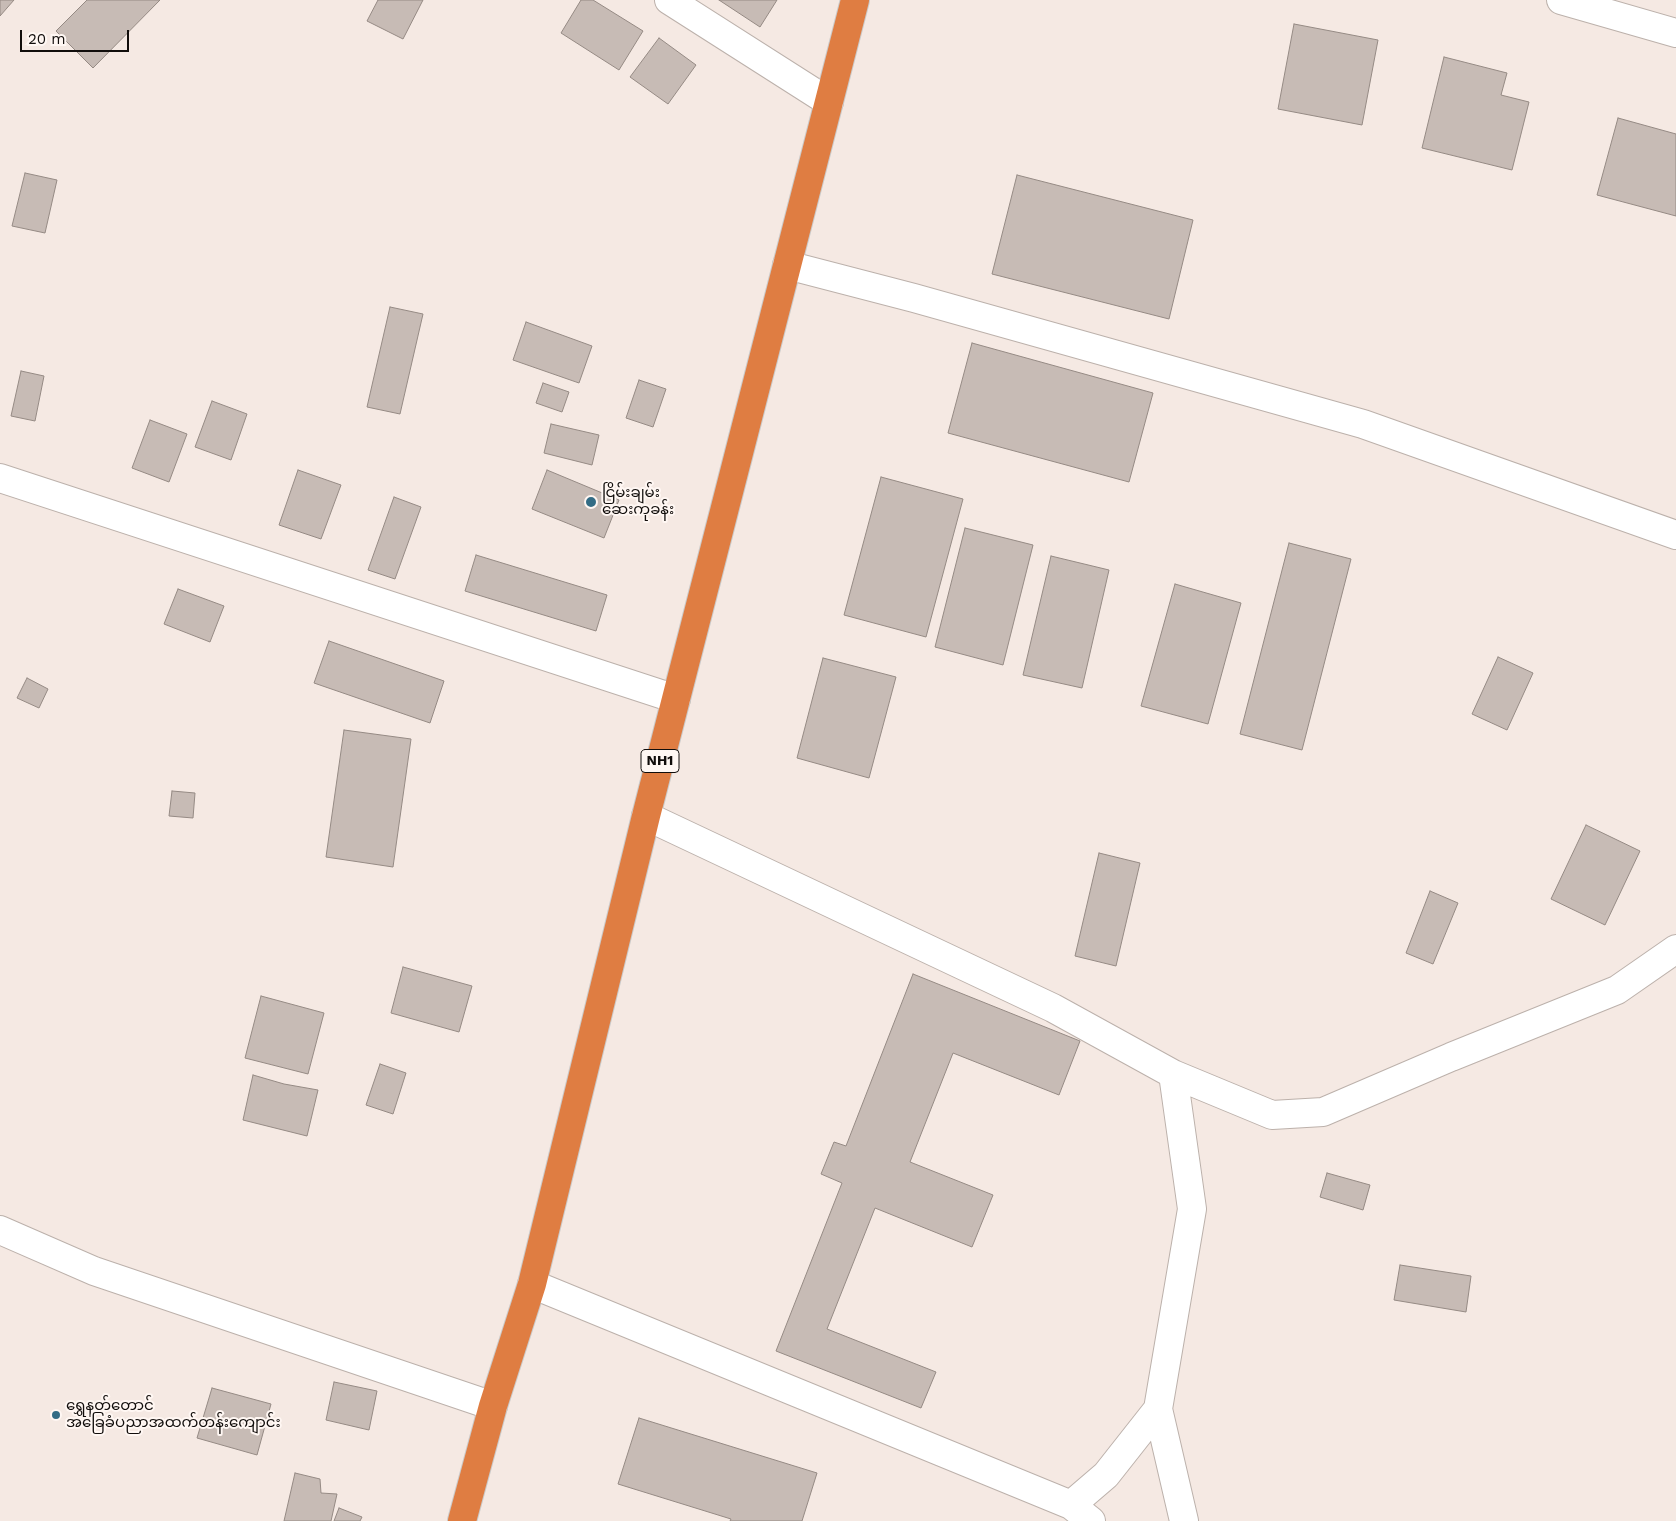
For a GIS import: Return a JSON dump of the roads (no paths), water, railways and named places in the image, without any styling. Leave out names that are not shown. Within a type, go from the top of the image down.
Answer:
[{"type":"highway","name":"NH1","points":[[462,1521],[493,1406],[532,1284],[646,816],[855,0]]},
{"type":"street","points":[[669,0],[829,102]]},
{"type":"street","points":[[1561,0],[1676,33]]},
{"type":"street","points":[[787,265],[914,298],[1363,424],[1676,535]]},
{"type":"street","points":[[0,478],[676,699]]},
{"type":"street","points":[[646,816],[1053,1008],[1173,1074],[1272,1114],[1322,1112],[1451,1057],[1617,990],[1676,949]]},
{"type":"street","points":[[1173,1074],[1192,1209],[1158,1409],[1184,1521]]},
{"type":"street","points":[[0,1230],[94,1271],[493,1406]]},
{"type":"street","points":[[532,1284],[1081,1513],[1106,1475],[1158,1409]]},
{"type":"place","name":"ငြိမ်းချမ်း ဆေးကုခန်း","points":[[591,502]]},
{"type":"place","name":"ရွှေနတ်တောင် အခြေခံပညာအထက်တန်းကျောင်း","points":[[56,1415]]}]
